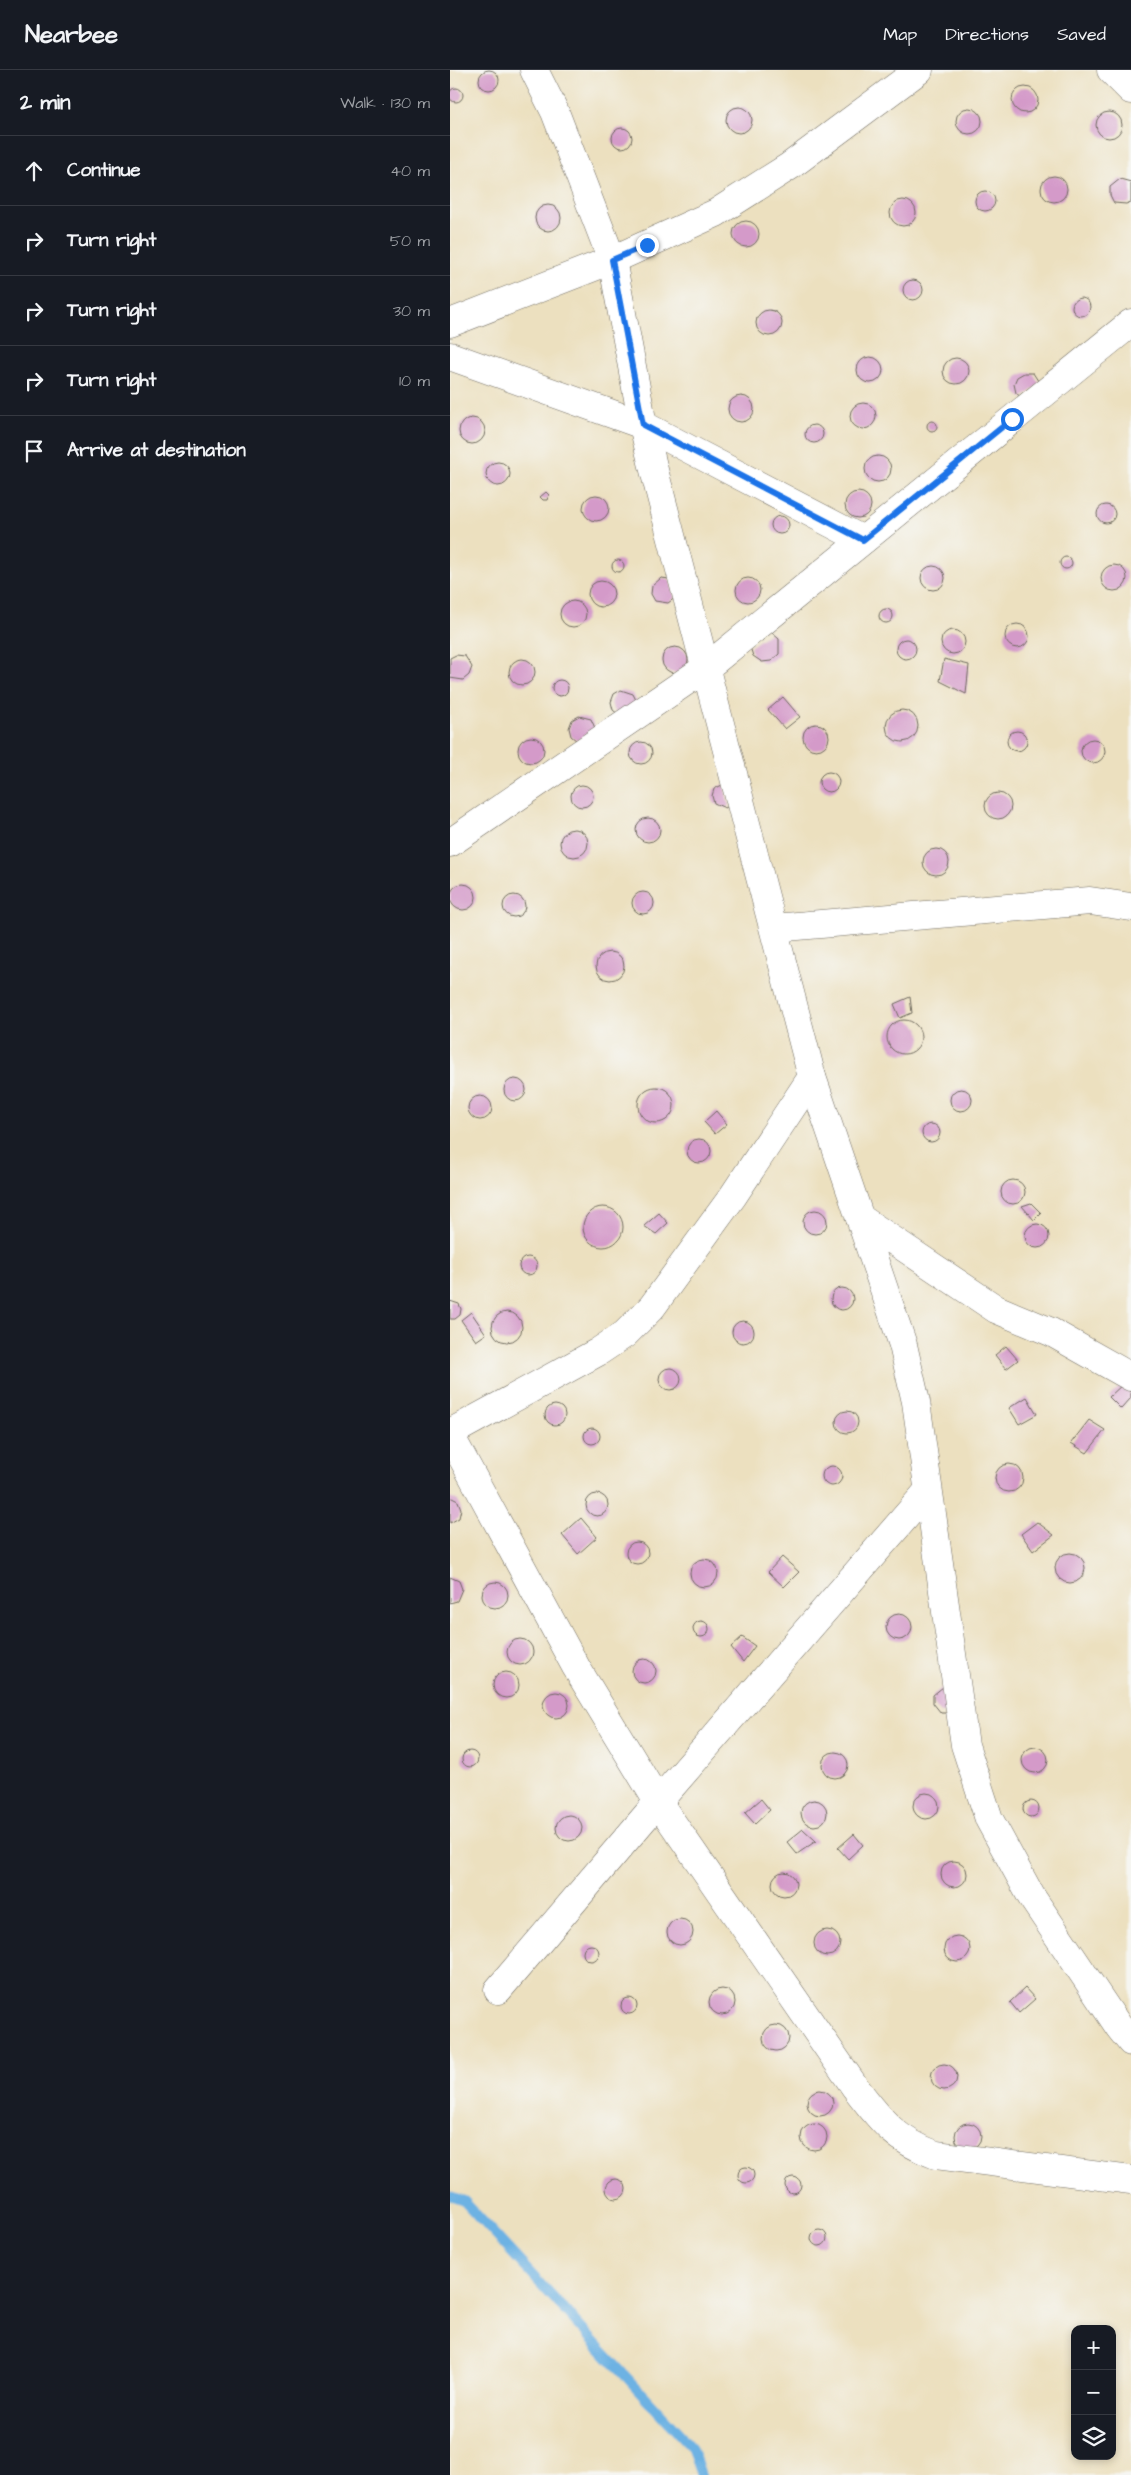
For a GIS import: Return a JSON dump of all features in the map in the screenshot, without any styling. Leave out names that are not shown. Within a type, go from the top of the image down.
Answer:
[{"type":"street","points":[[534,70],[555,112],[612,260],[643,425],[812,1077],[903,1345],[916,1402],[965,1745],[989,1819],[1031,1896],[1131,2042]]},
{"type":"street","points":[[450,323],[612,260],[716,214],[790,166],[919,70]]},
{"type":"street","points":[[1111,70],[1131,90]]},
{"type":"street","points":[[450,843],[707,667],[1131,323]]},
{"type":"street","points":[[450,356],[643,425],[863,540]]},
{"type":"street","points":[[774,928],[1090,901],[1131,907]]},
{"type":"street","points":[[812,1077],[733,1196],[652,1307],[625,1334],[598,1352],[450,1434],[576,1667],[658,1802],[855,2087],[884,2124],[912,2146],[936,2155],[1131,2180]]},
{"type":"street","points":[[860,1218],[996,1309],[1051,1332],[1131,1377]]},
{"type":"street","points":[[498,1990],[658,1802],[928,1491]]},
{"type":"building","points":[[489,70],[496,73],[499,80],[496,87],[489,90],[482,87],[479,80],[482,73]]},
{"type":"building","points":[[1025,87],[1034,91],[1038,100],[1034,109],[1025,113],[1016,109],[1012,100],[1016,91]]},
{"type":"building","points":[[456,88],[461,90],[463,95],[461,100],[456,102],[451,100],[449,95],[451,90]]},
{"type":"building","points":[[739,107],[748,111],[752,120],[748,129],[739,133],[730,129],[726,120],[730,111]]},
{"type":"building","points":[[969,108],[978,112],[982,121],[978,130],[969,134],[960,130],[956,121],[960,112]]},
{"type":"building","points":[[1109,112],[1118,116],[1122,125],[1118,134],[1109,138],[1100,134],[1096,125],[1100,116]]},
{"type":"building","points":[[622,128],[629,131],[632,138],[629,145],[622,148],[615,145],[612,138],[615,131]]},
{"type":"building","points":[[1054,176],[1063,180],[1067,189],[1063,198],[1054,202],[1045,198],[1041,189],[1045,180]]},
{"type":"building","points":[[1120,179],[1131,182],[1131,202],[1126,204],[1114,203],[1110,195],[1110,187]]},
{"type":"building","points":[[985,191],[992,194],[995,201],[992,208],[985,211],[978,208],[975,201],[978,194]]},
{"type":"building","points":[[903,200],[912,204],[916,213],[912,222],[903,226],[894,222],[890,213],[894,204]]},
{"type":"building","points":[[548,205],[557,209],[561,218],[557,227],[548,231],[539,227],[535,218],[539,209]]},
{"type":"building","points":[[746,221],[755,225],[759,234],[755,243],[746,247],[737,243],[733,234],[737,225]]},
{"type":"building","points":[[913,280],[920,283],[923,290],[920,297],[913,300],[906,297],[903,290],[906,283]]},
{"type":"building","points":[[1081,298],[1087,301],[1090,307],[1087,313],[1081,316],[1075,313],[1072,307],[1075,301]]},
{"type":"building","points":[[769,310],[778,314],[782,323],[778,332],[769,336],[760,332],[756,323],[760,314]]},
{"type":"building","points":[[870,357],[879,361],[883,370],[879,379],[870,383],[861,379],[857,370],[861,361]]},
{"type":"building","points":[[956,358],[965,362],[969,371],[965,380],[956,384],[947,380],[943,371],[947,362]]},
{"type":"building","points":[[1024,373],[1033,373],[1040,384],[1022,398],[1016,393],[1014,384],[1017,377]]},
{"type":"building","points":[[741,396],[750,400],[754,409],[750,418],[741,422],[732,418],[728,409],[732,400]]},
{"type":"building","points":[[863,403],[872,407],[876,416],[872,425],[863,429],[854,425],[850,416],[854,407]]},
{"type":"building","points":[[472,418],[481,422],[485,431],[481,440],[472,444],[463,440],[459,431],[463,422]]},
{"type":"building","points":[[930,421],[934,421],[937,426],[936,430],[930,431],[927,428],[927,424]]},
{"type":"building","points":[[810,425],[818,425],[823,430],[821,441],[810,443],[805,438],[805,430]]},
{"type":"building","points":[[878,456],[887,460],[891,469],[887,478],[878,482],[869,478],[865,469],[869,460]]},
{"type":"building","points":[[498,462],[506,466],[510,474],[506,482],[498,486],[490,482],[486,474],[490,466]]},
{"type":"building","points":[[546,492],[549,495],[547,500],[543,500],[540,497]]},
{"type":"building","points":[[858,492],[867,496],[871,505],[867,514],[858,518],[849,514],[845,505],[849,496]]},
{"type":"building","points":[[596,495],[605,499],[609,508],[605,517],[596,521],[587,517],[583,508],[587,499]]},
{"type":"building","points":[[1102,505],[1110,505],[1115,510],[1113,521],[1102,523],[1097,518],[1097,510]]},
{"type":"building","points":[[780,516],[788,521],[789,525],[784,533],[780,534],[772,529],[771,525],[776,517]]},
{"type":"building","points":[[1064,557],[1068,557],[1072,563],[1068,569],[1064,569],[1060,565],[1060,561]]},
{"type":"building","points":[[616,560],[620,560],[624,566],[620,572],[616,572],[612,568],[612,564]]},
{"type":"building","points":[[1114,565],[1123,569],[1127,578],[1123,587],[1114,591],[1105,587],[1101,578],[1105,569]]},
{"type":"building","points":[[933,566],[941,570],[945,578],[941,586],[933,590],[925,586],[921,578],[925,570]]},
{"type":"building","points":[[661,578],[670,579],[675,598],[668,603],[655,601],[651,594],[652,586]]},
{"type":"building","points":[[748,578],[753,579],[759,585],[759,595],[753,601],[748,602],[743,601],[737,595],[736,590],[737,585],[743,579]]},
{"type":"building","points":[[601,581],[610,585],[614,594],[610,603],[601,607],[592,603],[588,594],[592,585]]},
{"type":"building","points":[[573,601],[582,605],[586,614],[582,623],[573,627],[564,623],[560,614],[564,605]]},
{"type":"building","points":[[886,609],[891,611],[893,616],[891,621],[886,623],[881,621],[879,616],[881,611]]},
{"type":"building","points":[[1012,624],[1022,624],[1029,631],[1029,641],[1022,648],[1012,648],[1005,641],[1005,631]]},
{"type":"building","points":[[953,630],[958,631],[964,637],[964,647],[958,653],[953,654],[948,653],[942,647],[941,642],[942,637],[948,631]]},
{"type":"building","points":[[771,632],[779,639],[779,654],[771,661],[762,662],[753,656],[750,647]]},
{"type":"building","points":[[906,639],[913,642],[916,649],[913,656],[906,659],[899,656],[896,649],[899,642]]},
{"type":"building","points":[[675,647],[684,651],[688,660],[684,669],[675,673],[666,669],[662,660],[666,651]]},
{"type":"building","points":[[456,655],[465,656],[472,667],[469,675],[463,680],[450,678],[450,658]]},
{"type":"building","points":[[522,659],[531,663],[535,672],[531,681],[522,685],[513,681],[509,672],[513,663]]},
{"type":"building","points":[[944,659],[969,665],[966,694],[940,681]]},
{"type":"building","points":[[557,680],[563,680],[568,685],[566,694],[557,696],[552,691],[552,685]]},
{"type":"building","points":[[621,690],[633,694],[637,702],[619,715],[613,710],[611,702],[614,694]]},
{"type":"building","points":[[783,697],[800,717],[785,729],[768,710]]},
{"type":"building","points":[[902,710],[913,715],[918,726],[913,737],[902,742],[891,737],[886,726],[891,715]]},
{"type":"building","points":[[579,716],[591,719],[595,728],[577,741],[571,736],[569,728],[572,720]]},
{"type":"building","points":[[816,724],[825,728],[829,737],[825,746],[816,750],[807,746],[803,737],[807,728]]},
{"type":"building","points":[[1017,731],[1024,734],[1027,741],[1024,748],[1017,751],[1010,748],[1007,741],[1010,734]]},
{"type":"building","points":[[531,737],[540,741],[544,750],[540,759],[531,763],[522,759],[518,750],[522,741]]},
{"type":"building","points":[[1093,739],[1102,742],[1105,751],[1102,760],[1093,763],[1084,760],[1081,751],[1084,742]]},
{"type":"building","points":[[637,742],[645,742],[652,749],[652,757],[645,764],[637,764],[630,757],[630,749]]},
{"type":"building","points":[[829,772],[836,775],[839,782],[836,789],[829,792],[822,789],[819,782],[822,775]]},
{"type":"building","points":[[724,784],[729,806],[725,808],[714,803],[712,796],[714,789]]},
{"type":"building","points":[[578,785],[586,785],[593,792],[593,800],[586,807],[578,807],[571,800],[571,792]]},
{"type":"building","points":[[998,793],[1007,797],[1011,806],[1007,815],[998,819],[989,815],[985,806],[989,797]]},
{"type":"building","points":[[648,818],[657,821],[660,830],[657,839],[648,842],[639,839],[636,830],[639,821]]},
{"type":"building","points":[[574,829],[584,833],[588,843],[584,853],[574,857],[564,853],[560,843],[564,833]]},
{"type":"building","points":[[936,849],[945,853],[949,862],[945,871],[936,875],[927,871],[923,862],[927,853]]},
{"type":"building","points":[[463,884],[472,888],[476,897],[472,906],[463,910],[454,906],[450,897],[454,888]]},
{"type":"building","points":[[639,892],[647,892],[654,899],[654,907],[647,914],[639,914],[632,907],[632,899]]},
{"type":"building","points":[[514,895],[522,898],[525,906],[522,914],[514,917],[506,914],[503,906],[506,898]]},
{"type":"building","points":[[610,952],[620,956],[624,966],[620,976],[610,980],[600,976],[596,966],[600,956]]},
{"type":"building","points":[[910,997],[912,1013],[900,1018],[894,1004]]},
{"type":"building","points":[[904,1020],[911,1021],[916,1025],[920,1030],[920,1044],[916,1049],[911,1053],[904,1054],[897,1053],[892,1049],[888,1044],[887,1037],[888,1030],[892,1025],[897,1021]]},
{"type":"building","points":[[511,1079],[519,1079],[526,1086],[526,1094],[519,1101],[511,1101],[504,1094],[504,1086]]},
{"type":"building","points":[[656,1087],[668,1093],[674,1105],[668,1117],[656,1123],[644,1117],[638,1105],[644,1093]]},
{"type":"building","points":[[961,1089],[969,1092],[972,1100],[969,1108],[961,1111],[953,1108],[950,1100],[953,1092]]},
{"type":"building","points":[[480,1096],[488,1100],[492,1108],[488,1116],[480,1120],[472,1116],[468,1108],[472,1100]]},
{"type":"building","points":[[716,1111],[727,1124],[715,1134],[704,1122]]},
{"type":"building","points":[[927,1124],[935,1124],[940,1129],[938,1140],[927,1142],[922,1137],[922,1129]]},
{"type":"building","points":[[699,1139],[704,1140],[710,1146],[710,1156],[704,1162],[699,1163],[694,1162],[688,1156],[687,1151],[688,1146],[694,1140]]},
{"type":"building","points":[[1013,1180],[1018,1181],[1024,1187],[1024,1197],[1018,1203],[1013,1204],[1008,1203],[1002,1197],[1001,1192],[1002,1187],[1008,1181]]},
{"type":"building","points":[[1031,1203],[1041,1213],[1034,1220],[1022,1206]]},
{"type":"building","points":[[603,1207],[617,1213],[623,1227],[617,1241],[603,1247],[589,1241],[583,1227],[589,1213]]},
{"type":"building","points":[[815,1210],[823,1214],[827,1222],[823,1230],[815,1234],[807,1230],[803,1222],[807,1214]]},
{"type":"building","points":[[659,1213],[668,1223],[656,1234],[644,1226]]},
{"type":"building","points":[[1037,1224],[1046,1227],[1049,1236],[1046,1245],[1037,1248],[1028,1245],[1025,1236],[1028,1227]]},
{"type":"building","points":[[524,1257],[532,1257],[537,1262],[535,1273],[524,1275],[519,1270],[519,1262]]},
{"type":"building","points":[[842,1288],[850,1291],[853,1299],[850,1307],[842,1310],[834,1307],[831,1299],[834,1291]]},
{"type":"building","points":[[450,1301],[459,1304],[461,1309],[460,1315],[455,1319],[450,1319]]},
{"type":"building","points":[[471,1312],[486,1334],[476,1341],[461,1320]]},
{"type":"building","points":[[507,1312],[518,1316],[522,1327],[518,1338],[507,1342],[496,1338],[492,1327],[496,1316]]},
{"type":"building","points":[[743,1321],[751,1324],[754,1332],[751,1340],[743,1343],[735,1340],[732,1332],[735,1324]]},
{"type":"building","points":[[1006,1346],[1018,1360],[1006,1369],[995,1355]]},
{"type":"building","points":[[670,1368],[678,1371],[681,1379],[678,1387],[670,1390],[662,1387],[659,1379],[662,1371]]},
{"type":"building","points":[[1123,1384],[1131,1393],[1131,1398],[1121,1409],[1109,1397]]},
{"type":"building","points":[[1027,1397],[1037,1414],[1019,1424],[1009,1408]]},
{"type":"building","points":[[551,1405],[559,1405],[565,1411],[565,1419],[559,1425],[551,1425],[545,1419],[545,1411]]},
{"type":"building","points":[[843,1411],[851,1411],[858,1418],[858,1426],[851,1433],[843,1433],[836,1426],[836,1418]]},
{"type":"building","points":[[1089,1420],[1105,1430],[1087,1453],[1071,1443]]},
{"type":"building","points":[[589,1428],[595,1428],[600,1433],[598,1442],[589,1444],[584,1439],[584,1433]]},
{"type":"building","points":[[1009,1464],[1019,1468],[1023,1478],[1019,1488],[1009,1492],[999,1488],[995,1478],[999,1468]]},
{"type":"building","points":[[832,1466],[839,1469],[842,1476],[839,1483],[832,1486],[825,1483],[822,1476],[825,1469]]},
{"type":"building","points":[[597,1494],[605,1497],[608,1505],[605,1513],[597,1516],[589,1513],[586,1505],[589,1497]]},
{"type":"building","points":[[450,1497],[458,1501],[461,1509],[459,1518],[450,1523]]},
{"type":"building","points":[[581,1518],[597,1537],[578,1554],[562,1535]]},
{"type":"building","points":[[1037,1522],[1054,1535],[1033,1551],[1021,1534]]},
{"type":"building","points":[[637,1542],[645,1545],[648,1553],[645,1561],[637,1564],[629,1561],[626,1553],[629,1545]]},
{"type":"building","points":[[1070,1553],[1076,1554],[1084,1562],[1084,1574],[1076,1582],[1070,1583],[1064,1582],[1056,1574],[1055,1568],[1056,1562],[1064,1554]]},
{"type":"building","points":[[782,1557],[799,1572],[784,1587],[768,1572]]},
{"type":"building","points":[[704,1559],[714,1563],[718,1573],[714,1583],[704,1587],[694,1583],[690,1573],[694,1563]]},
{"type":"building","points":[[450,1577],[459,1581],[462,1589],[457,1601],[450,1603]]},
{"type":"building","points":[[495,1582],[504,1586],[508,1595],[504,1604],[495,1608],[486,1604],[482,1595],[486,1586]]},
{"type":"building","points":[[899,1614],[908,1618],[912,1627],[908,1636],[899,1640],[890,1636],[886,1627],[890,1618]]},
{"type":"building","points":[[698,1621],[704,1621],[709,1626],[707,1635],[698,1637],[693,1632],[693,1626]]},
{"type":"building","points":[[742,1637],[755,1646],[743,1662],[731,1647]]},
{"type":"building","points":[[520,1639],[529,1643],[533,1652],[529,1661],[520,1665],[511,1661],[507,1652],[511,1643]]},
{"type":"building","points":[[644,1659],[649,1660],[655,1666],[655,1676],[649,1682],[644,1683],[639,1682],[633,1676],[632,1671],[633,1666],[639,1660]]},
{"type":"building","points":[[506,1672],[515,1676],[519,1685],[515,1694],[506,1698],[497,1694],[493,1685],[497,1676]]},
{"type":"building","points":[[943,1687],[949,1713],[941,1713],[933,1703],[933,1695]]},
{"type":"building","points":[[556,1692],[565,1696],[569,1705],[565,1714],[556,1718],[547,1714],[543,1705],[547,1696]]},
{"type":"building","points":[[1035,1747],[1044,1751],[1048,1760],[1044,1769],[1035,1773],[1026,1769],[1022,1760],[1026,1751]]},
{"type":"building","points":[[467,1751],[473,1751],[478,1756],[476,1765],[467,1767],[462,1762],[462,1756]]},
{"type":"building","points":[[835,1752],[844,1756],[848,1765],[844,1774],[835,1778],[826,1774],[822,1765],[826,1756]]},
{"type":"building","points":[[926,1793],[935,1797],[939,1806],[935,1815],[926,1819],[917,1815],[913,1806],[917,1797]]},
{"type":"building","points":[[761,1799],[770,1810],[755,1824],[745,1813]]},
{"type":"building","points":[[814,1800],[823,1804],[827,1813],[823,1822],[814,1826],[805,1822],[801,1813],[805,1804]]},
{"type":"building","points":[[1031,1801],[1039,1809],[1031,1817],[1023,1809]]},
{"type":"building","points":[[569,1815],[578,1819],[582,1828],[578,1837],[569,1841],[560,1837],[556,1828],[560,1819]]},
{"type":"building","points":[[803,1829],[816,1841],[797,1854],[787,1842]]},
{"type":"building","points":[[854,1834],[863,1845],[848,1859],[838,1848]]},
{"type":"building","points":[[954,1861],[963,1865],[967,1874],[963,1883],[954,1887],[945,1883],[941,1874],[945,1865]]},
{"type":"building","points":[[784,1872],[793,1875],[796,1884],[793,1893],[784,1896],[775,1893],[772,1884],[775,1875]]},
{"type":"building","points":[[680,1919],[689,1923],[693,1932],[689,1941],[680,1945],[671,1941],[667,1932],[671,1923]]},
{"type":"building","points":[[827,1930],[836,1934],[840,1943],[836,1952],[827,1956],[818,1952],[814,1943],[818,1934]]},
{"type":"building","points":[[957,1936],[966,1940],[970,1949],[966,1958],[957,1962],[948,1958],[944,1949],[948,1940]]},
{"type":"building","points":[[588,1945],[594,1945],[599,1950],[597,1959],[588,1961],[583,1956],[583,1950]]},
{"type":"building","points":[[1025,1988],[1035,1999],[1019,2013],[1010,2002]]},
{"type":"building","points":[[722,1989],[731,1993],[735,2002],[731,2011],[722,2015],[713,2011],[709,2002],[713,1993]]},
{"type":"building","points":[[626,1998],[632,1998],[637,2003],[635,2012],[626,2014],[621,2009],[621,2003]]},
{"type":"building","points":[[776,2025],[785,2029],[789,2038],[785,2047],[776,2051],[767,2047],[763,2038],[767,2029]]},
{"type":"building","points":[[944,2064],[953,2068],[957,2077],[953,2086],[944,2090],[935,2086],[931,2077],[935,2068]]},
{"type":"building","points":[[820,2090],[829,2094],[833,2103],[829,2112],[820,2116],[811,2112],[807,2103],[811,2094]]},
{"type":"building","points":[[968,2123],[977,2127],[981,2136],[977,2145],[968,2149],[959,2145],[955,2136],[959,2127]]},
{"type":"building","points":[[814,2124],[823,2128],[827,2137],[823,2146],[814,2150],[805,2146],[801,2137],[805,2128]]},
{"type":"building","points":[[743,2167],[749,2167],[754,2172],[752,2181],[743,2183],[738,2178],[738,2172]]},
{"type":"building","points":[[790,2177],[796,2177],[801,2182],[799,2191],[790,2193],[785,2188],[785,2182]]},
{"type":"building","points":[[612,2179],[620,2179],[626,2185],[626,2193],[620,2199],[612,2199],[606,2193],[606,2185]]},
{"type":"building","points":[[816,2230],[822,2230],[827,2235],[825,2244],[816,2246],[811,2241],[811,2235]]},
{"type":"waterway","points":[[450,2196],[464,2201],[691,2447],[701,2475]]},
{"type":"route","points":[[647,245],[612,260],[643,425],[863,540],[1012,419]]}]
